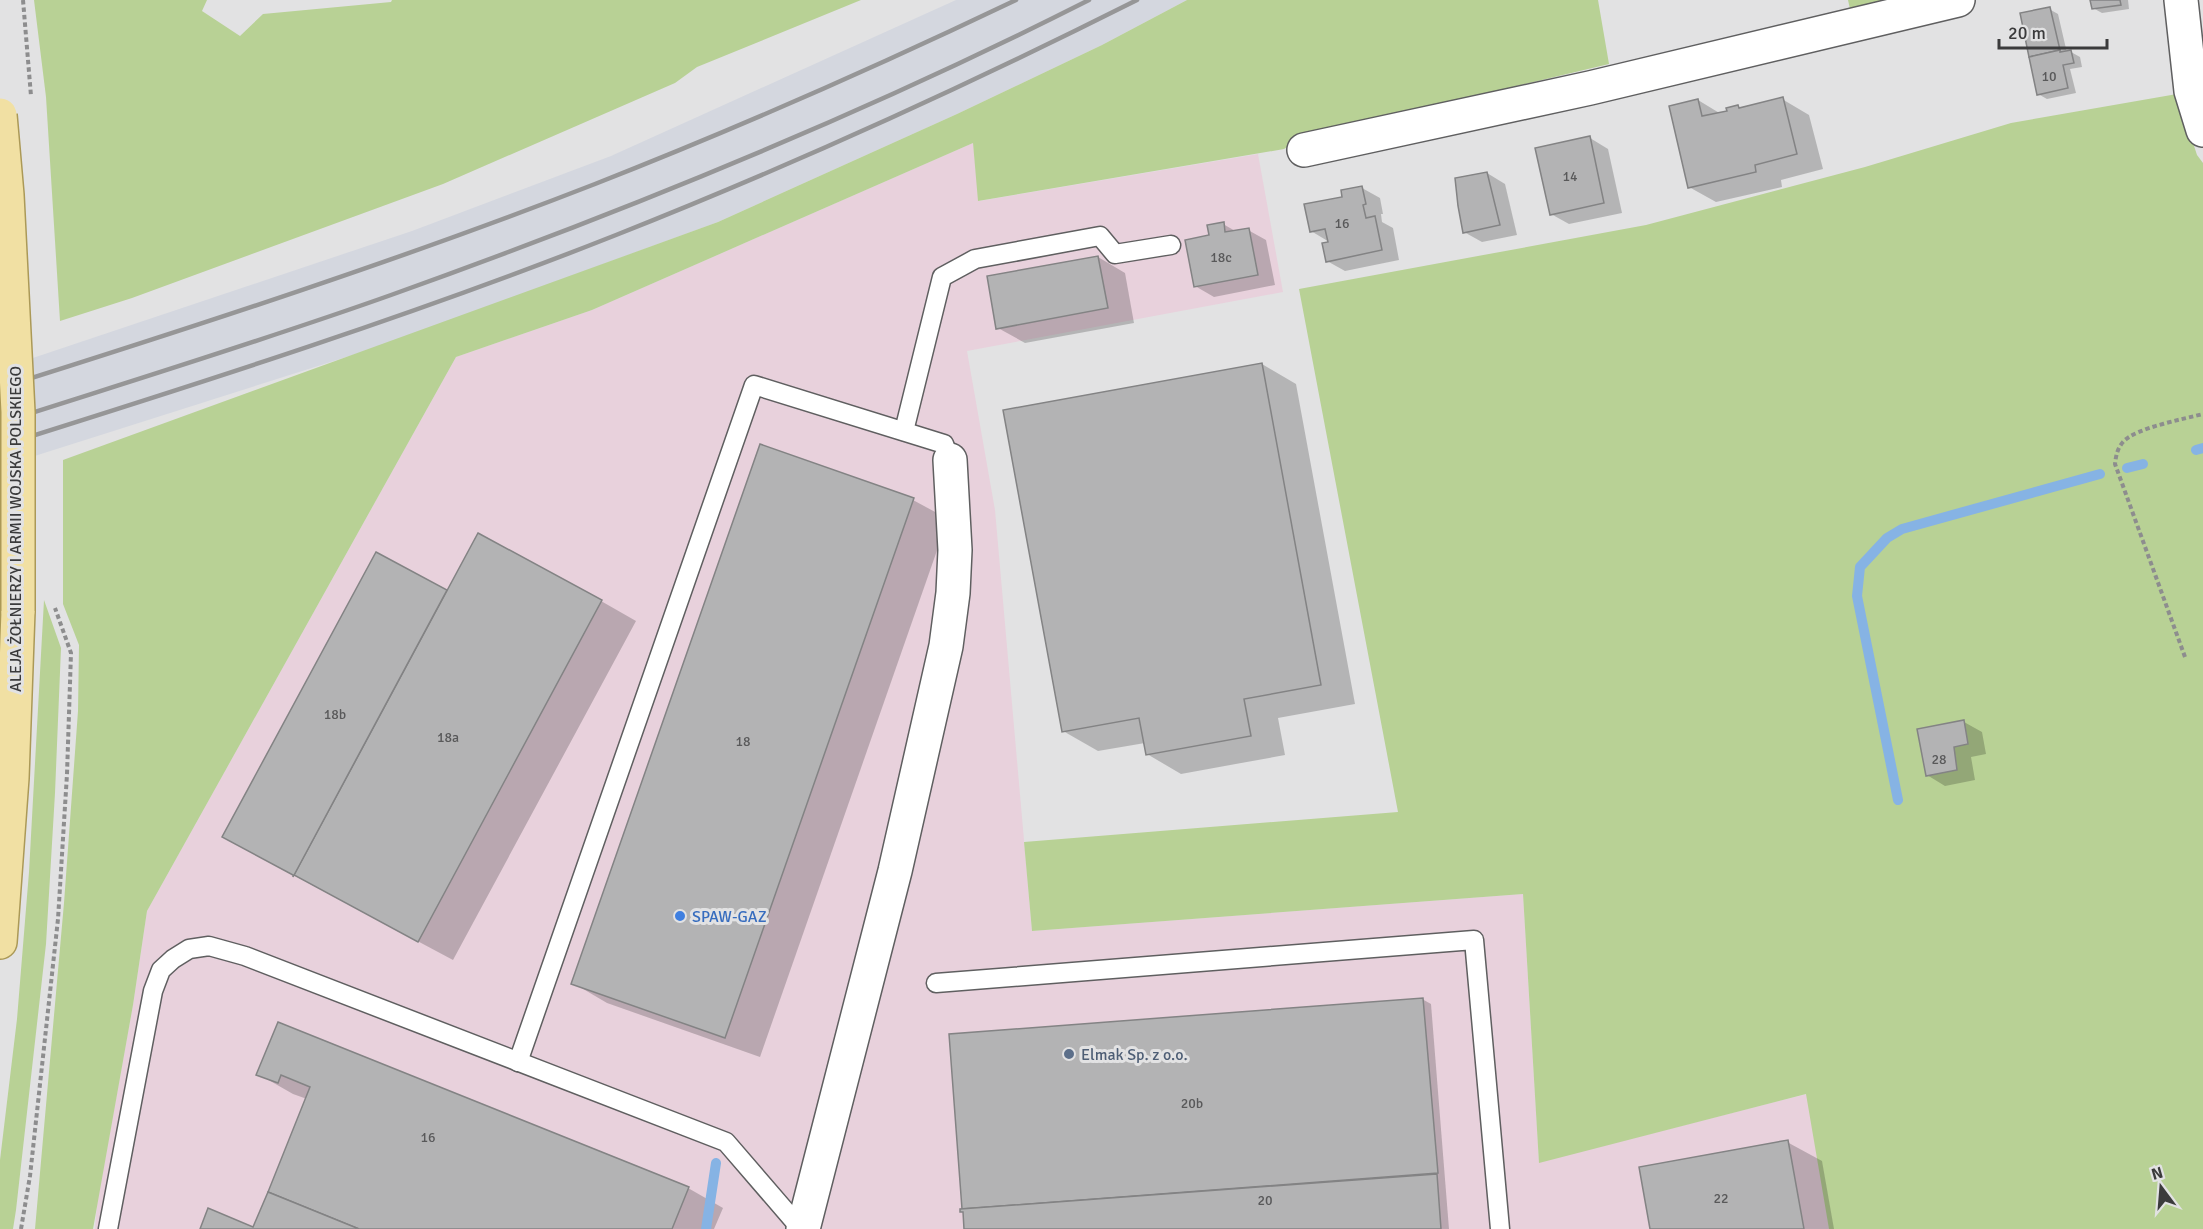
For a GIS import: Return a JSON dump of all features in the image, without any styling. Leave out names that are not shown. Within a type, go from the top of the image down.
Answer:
[{"type":"main road","name":"ALEJA ŻOŁNIERZY I ARMII WOJSKA POLSKIEGO","points":[[0,116],[7,195],[18,412],[18,611],[12,778],[0,942]]},
{"type":"street","points":[[1304,150],[1590,88],[1958,0]]},
{"type":"street","points":[[2181,0],[2191,91],[2203,130]]},
{"type":"street","points":[[802,1229],[895,871],[946,646],[953,592],[955,550],[950,460]]},
{"type":"lane","points":[[904,431],[942,277],[975,259],[1100,236],[1115,254],[1171,245]]},
{"type":"lane","points":[[518,1062],[754,385],[944,444],[950,460]]},
{"type":"lane","points":[[936,983],[1474,940],[1500,1229]]},
{"type":"lane","points":[[108,1229],[153,991],[161,970],[173,959],[189,949],[209,946],[245,956],[726,1142],[802,1229]]},
{"type":"path","points":[[2185,657],[2115,464],[2116,453],[2124,440],[2144,430],[2203,414]]},
{"type":"path","points":[[21,1229],[30,1176],[58,919],[67,774],[71,653],[52,599]]},
{"type":"shaded area","points":[[956,0],[1187,0],[1102,45],[957,114],[718,222],[378,347],[0,467],[0,369],[412,231],[611,156]]},
{"type":"shaded area","points":[[973,143],[979,201],[1258,154],[1283,292],[967,351],[995,510],[1032,931],[1523,894],[1539,1162],[1807,1094],[1829,1229],[95,1229],[97,1204],[133,1005],[147,911],[456,357],[592,310]]},
{"type":"green space","points":[[34,0],[207,0],[202,11],[240,36],[263,14],[391,2],[392,0],[861,0],[697,67],[675,83],[443,184],[132,298],[60,321],[46,97]]},
{"type":"green space","points":[[1187,0],[1598,0],[1609,64],[1302,137],[1284,149],[978,201],[973,143],[592,310],[456,357],[147,911],[133,1005],[93,1229],[35,1229],[64,903],[78,711],[79,645],[63,604],[63,460],[718,222],[957,114],[1102,45]]},
{"type":"green space","points":[[1848,0],[1887,0],[1850,9]]},
{"type":"green space","points":[[2177,94],[2197,155],[2203,163],[2203,1229],[1829,1229],[1806,1094],[1539,1163],[1523,894],[1032,931],[1024,842],[1398,812],[1299,289],[1646,225],[1865,167],[2011,123]]},
{"type":"green space","points":[[44,600],[61,648],[46,944],[13,1229],[0,1229],[0,1160],[17,1019],[29,872]]},
{"type":"building","points":[[2090,0],[2120,0],[2121,5],[2092,9]]},
{"type":"building","points":[[2050,7],[2060,50],[2029,57],[2020,13]]},
{"type":"building","points":[[2060,50],[2060,52],[2071,50],[2074,63],[2063,65],[2068,88],[2037,95],[2029,57]]},
{"type":"building","points":[[1783,97],[1797,154],[1755,165],[1756,172],[1688,188],[1669,106],[1698,99],[1702,116],[1727,111],[1726,108],[1738,105],[1739,108]]},
{"type":"building","points":[[1590,136],[1604,203],[1550,215],[1535,148]]},
{"type":"building","points":[[1487,172],[1500,225],[1463,233],[1455,178]]},
{"type":"building","points":[[1362,186],[1366,218],[1375,216],[1382,250],[1326,262],[1322,243],[1328,242],[1325,229],[1310,232],[1304,204],[1342,197],[1341,190]]},
{"type":"building","points":[[1224,222],[1225,232],[1249,228],[1258,275],[1194,287],[1185,240],[1209,235],[1207,225]]},
{"type":"building","points":[[1098,256],[1108,308],[996,329],[987,276]]},
{"type":"building","points":[[1262,363],[1321,685],[1244,699],[1251,736],[1146,755],[1139,718],[1062,732],[1003,410]]},
{"type":"building","points":[[760,444],[914,498],[725,1038],[571,984]]},
{"type":"building","points":[[478,533],[602,600],[418,942],[294,875]]},
{"type":"building","points":[[376,552],[447,590],[293,877],[222,837]]},
{"type":"building","points":[[1964,720],[1968,744],[1954,747],[1957,770],[1926,776],[1917,729]]},
{"type":"building","points":[[1423,998],[1438,1173],[962,1209],[949,1034]]},
{"type":"building","points":[[278,1022],[689,1187],[672,1229],[359,1229],[268,1192],[310,1087],[281,1075],[278,1083],[256,1075]]},
{"type":"building","points":[[1788,1140],[1804,1229],[1650,1229],[1639,1167]]},
{"type":"building","points":[[1437,1174],[1441,1229],[964,1229],[963,1212],[960,1212],[960,1209]]},
{"type":"building","points":[[268,1192],[359,1229],[200,1229],[208,1208],[253,1227]]},
{"type":"waterway","points":[[2196,450],[2203,448]]},
{"type":"waterway","points":[[2127,468],[2143,464]]},
{"type":"waterway","points":[[1898,800],[1857,596],[1860,567],[1887,538],[1902,529],[2100,474]]},
{"type":"waterway","points":[[706,1229],[716,1163]]},
{"type":"railway","points":[[0,388],[299,291],[522,212],[702,141],[807,96],[1016,0]]},
{"type":"railway","points":[[0,423],[343,312],[569,229],[832,121],[1089,0]]},
{"type":"railway","points":[[0,446],[387,320],[616,235],[879,124],[1137,0]]},
{"type":"place","name":"SPAW-GAZ","points":[[680,916]]},
{"type":"place","name":"Elmak Sp. z o.o.","points":[[1069,1054]]}]
